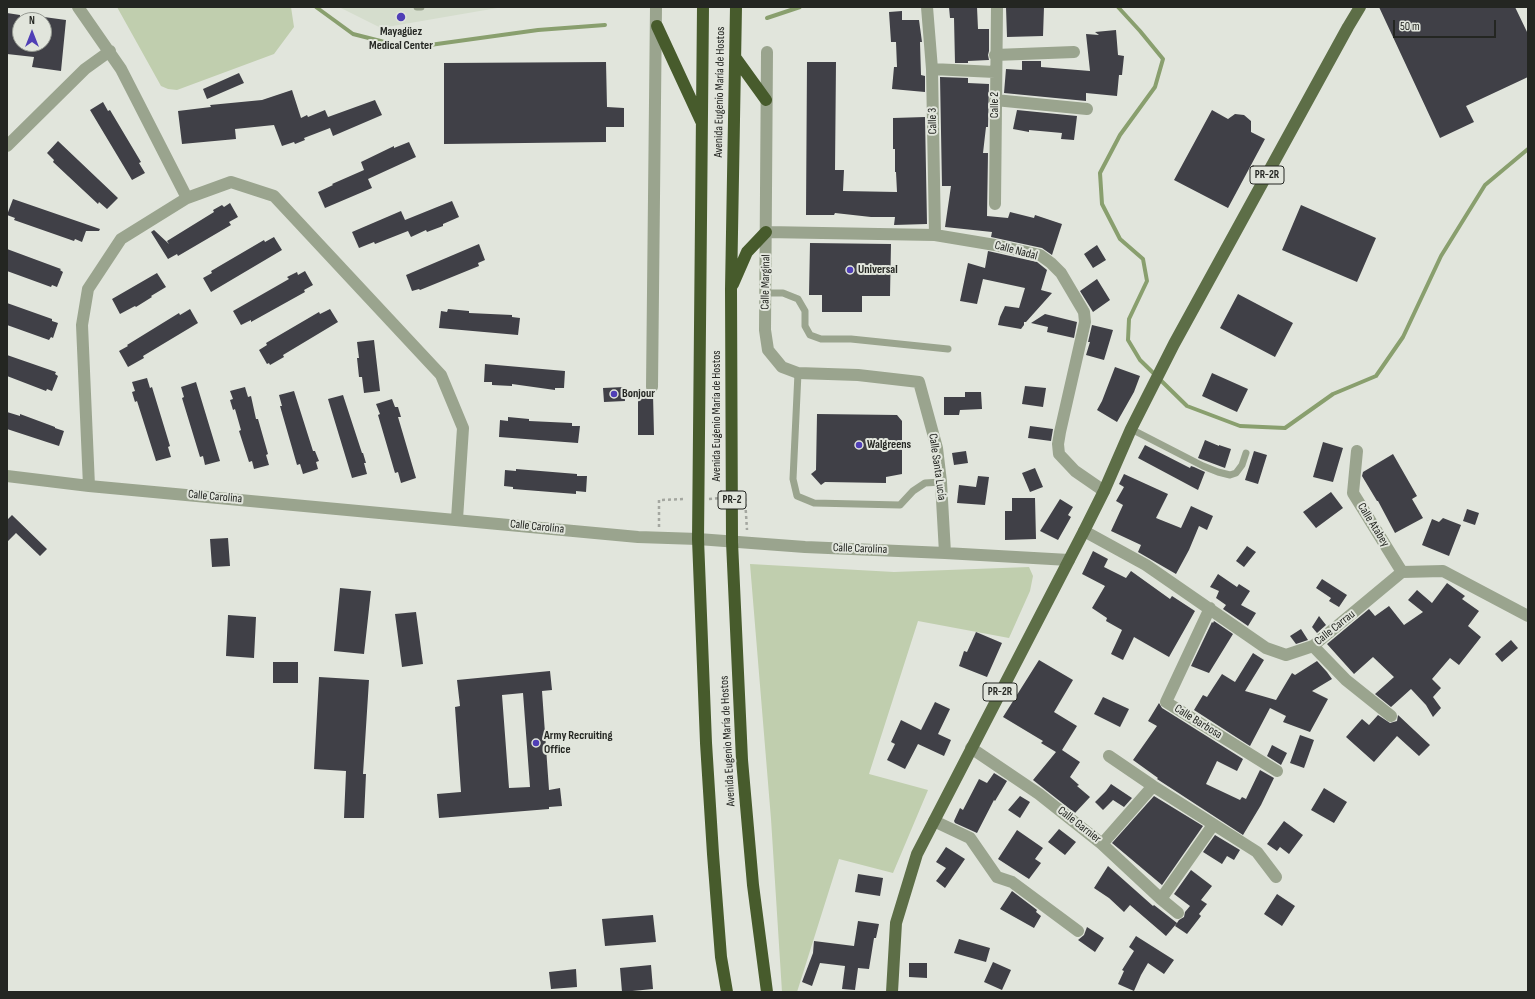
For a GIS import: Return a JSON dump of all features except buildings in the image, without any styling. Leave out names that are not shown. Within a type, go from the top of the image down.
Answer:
[{"type":"highway","name":"Avenida Eugenio María de Hostos","points":[[703,7],[698,539],[706,743],[713,854],[722,957],[727,992]]},
{"type":"highway","name":"Avenida Eugenio María de Hostos","points":[[736,7],[731,289],[732,542],[742,768],[752,885],[767,992]]},
{"type":"highway","points":[[657,26],[703,124]]},
{"type":"highway","points":[[735,57],[766,100]]},
{"type":"highway","points":[[731,289],[747,252],[766,232]]},
{"type":"main road","name":"PR-2R","points":[[892,992],[896,923],[917,854],[1084,531],[1104,491],[1131,429],[1174,344],[1360,7]]},
{"type":"street","points":[[78,7],[110,51],[121,69],[187,198]]},
{"type":"street","points":[[652,386],[657,26],[656,7]]},
{"type":"street","name":"Calle 3","points":[[927,7],[932,69],[935,234]]},
{"type":"street","name":"Calle 2","points":[[995,204],[997,7]]},
{"type":"street","points":[[7,146],[86,69],[110,51]]},
{"type":"street","name":"Calle Marginal","points":[[767,52],[765,330],[768,350],[782,367],[798,373],[858,375],[919,382]]},
{"type":"street","points":[[996,54],[1074,52]]},
{"type":"street","points":[[932,69],[996,72]]},
{"type":"street","points":[[995,100],[1087,110]]},
{"type":"street","points":[[89,486],[82,325],[88,288],[121,239],[187,198],[231,182],[274,196],[441,375],[463,428],[457,519]]},
{"type":"street","name":"Calle Nadal","points":[[766,232],[935,234],[1040,255],[1051,263],[1061,273],[1084,312],[1085,322],[1059,438],[1059,454],[1075,471],[1104,491]]},
{"type":"street","name":"Calle Santa Lucía","points":[[919,382],[937,448],[941,482],[945,553]]},
{"type":"street","name":"Calle Atabey","points":[[1357,451],[1353,493],[1402,572]]},
{"type":"street","name":"Calle Carolina","points":[[7,476],[89,486],[638,537],[698,539],[805,547],[1069,560]]},
{"type":"street","name":"Calle Carrau","points":[[1084,531],[1146,565],[1266,648],[1286,655],[1314,646],[1402,572]]},
{"type":"street","points":[[1402,572],[1443,571],[1528,616]]},
{"type":"street","name":"Calle Barbosa","points":[[1210,608],[1166,702],[1277,771]]},
{"type":"street","points":[[1314,646],[1346,680],[1391,716]]},
{"type":"street","name":"Calle Garnier","points":[[971,748],[1039,794],[1102,844],[1178,913]]},
{"type":"street","points":[[1109,756],[1213,825],[1257,852],[1276,877]]},
{"type":"street","points":[[1102,844],[1153,786]]},
{"type":"street","points":[[934,821],[970,838],[996,877],[1012,882],[1078,931]]},
{"type":"street","points":[[1161,898],[1213,825]]},
{"type":"lane","points":[[766,293],[783,293],[798,299],[805,311],[805,326],[810,335],[822,339],[851,339],[948,349]]},
{"type":"lane","points":[[798,373],[793,479],[797,496],[814,503],[900,505],[924,482],[941,482]]},
{"type":"lane","points":[[1131,429],[1203,466],[1224,474],[1236,474],[1242,465],[1246,453]]},
{"type":"path","points":[[746,498],[746,518]]},
{"type":"path","points":[[659,500],[659,519]]},
{"type":"shaded area","name":"Mayagüez Medical Center","points":[[339,7],[503,7],[381,28]]},
{"type":"green space","points":[[117,7],[291,7],[294,27],[274,54],[177,90],[168,89],[161,86]]},
{"type":"green space","points":[[750,564],[894,572],[1029,567],[1033,576],[1030,591],[1009,638],[918,621],[869,774],[928,790],[893,873],[839,859],[797,992],[782,992],[771,819]]},
{"type":"waterway","points":[[316,7],[353,34],[408,48],[538,30],[605,25]]},
{"type":"waterway","points":[[767,18],[800,7]]},
{"type":"waterway","points":[[1118,7],[1163,59],[1155,87],[1120,135],[1100,173],[1102,204],[1120,239],[1143,259],[1147,281],[1129,319],[1128,340],[1140,360],[1187,406],[1240,426],[1285,428],[1333,394],[1376,376],[1403,337],[1441,256],[1485,185],[1528,149]]},
{"type":"place","name":"Mayagüez Medical Center","points":[[401,17]]},
{"type":"place","name":"Universal","points":[[850,270]]},
{"type":"place","name":"Bonjour","points":[[614,394]]},
{"type":"place","name":"Walgreens","points":[[859,445]]},
{"type":"place","name":"Army Recruiting Office","points":[[536,743]]}]
